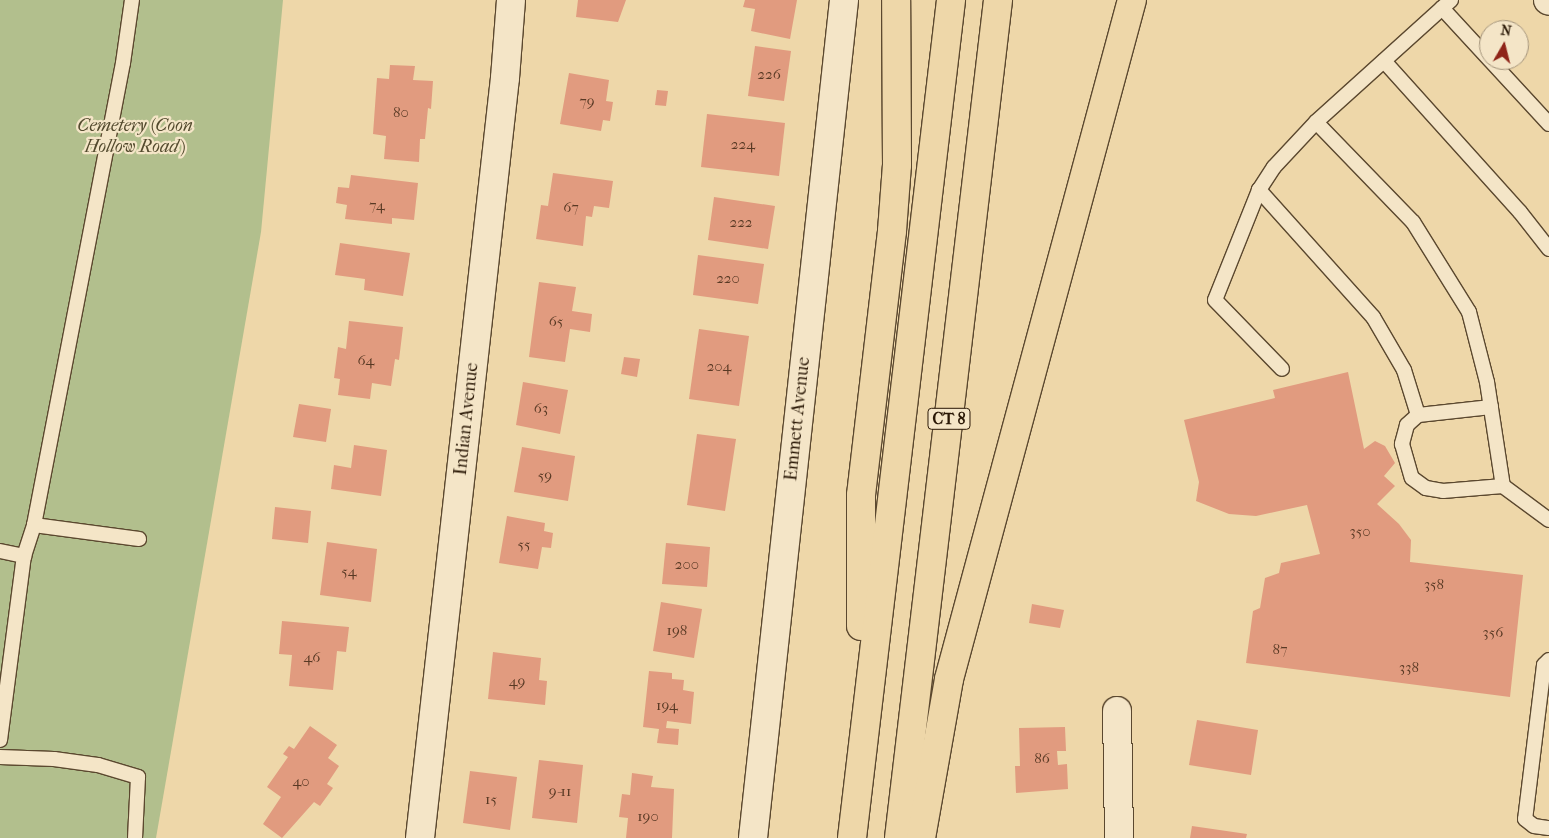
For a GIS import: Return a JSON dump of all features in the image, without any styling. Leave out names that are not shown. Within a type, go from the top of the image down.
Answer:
[{"type":"highway","points":[[861,761],[862,495],[892,232],[899,86],[896,0]]},
{"type":"highway","name":"CT 8","points":[[852,838],[950,0]]},
{"type":"highway","name":"CT 8","points":[[899,838],[998,0]]},
{"type":"highway","points":[[921,838],[949,679],[1132,0]]},
{"type":"street","name":"Indian Avenue","points":[[420,838],[505,78],[510,0]]},
{"type":"street","name":"Emmett Avenue","points":[[753,838],[844,0]]},
{"type":"street","points":[[1117,711],[1119,838]]},
{"type":"lane","points":[[0,740],[24,556],[34,525],[132,0]]},
{"type":"lane","points":[[1282,369],[1215,300],[1259,190],[1274,167],[1316,122],[1446,4],[1479,47]]},
{"type":"lane","points":[[1384,60],[1520,212],[1549,249]]},
{"type":"lane","points":[[1498,70],[1549,124]]},
{"type":"lane","points":[[1316,122],[1413,222],[1469,312],[1491,406],[1503,486]]},
{"type":"lane","points":[[1259,190],[1373,318],[1404,370],[1418,415]]},
{"type":"lane","points":[[1491,406],[1418,415],[1407,425],[1402,444],[1412,478],[1426,488],[1443,491],[1503,486],[1549,520]]},
{"type":"lane","points":[[34,525],[139,539]]},
{"type":"lane","points":[[0,551],[24,556]]},
{"type":"lane","points":[[1549,660],[1544,665],[1525,819],[1534,826],[1549,828]]},
{"type":"lane","points":[[0,757],[89,764],[138,777],[135,838]]},
{"type":"green space","name":"Cemetery (Coon Hollow Road)","points":[[0,0],[283,0],[261,232],[156,838],[0,838]]},
{"type":"building","points":[[578,0],[626,0],[618,22],[576,17]]},
{"type":"building","points":[[745,0],[797,0],[790,39],[751,31],[755,9],[743,7]]},
{"type":"building","points":[[755,46],[791,51],[784,101],[748,96]]},
{"type":"building","points":[[390,65],[415,66],[413,80],[433,81],[431,109],[428,108],[425,139],[420,139],[419,162],[384,159],[386,136],[373,134],[377,78],[389,79]]},
{"type":"building","points":[[569,73],[609,80],[606,101],[613,102],[610,121],[603,120],[601,131],[560,124]]},
{"type":"building","points":[[657,90],[668,91],[666,106],[655,105]]},
{"type":"building","points":[[707,114],[785,123],[779,176],[701,167]]},
{"type":"building","points":[[553,173],[613,181],[609,208],[594,206],[592,217],[586,216],[583,246],[536,239],[541,205],[548,206]]},
{"type":"building","points":[[351,175],[418,183],[414,220],[392,218],[392,224],[345,219],[347,205],[336,203],[338,187],[349,188]]},
{"type":"building","points":[[714,197],[775,206],[768,249],[708,240]]},
{"type":"building","points":[[340,243],[410,253],[403,296],[364,290],[365,279],[335,275]]},
{"type":"building","points":[[698,255],[764,264],[758,304],[693,295]]},
{"type":"building","points":[[539,282],[576,287],[572,311],[592,314],[590,332],[570,329],[565,362],[529,357]]},
{"type":"building","points":[[349,321],[403,327],[399,360],[395,359],[391,386],[372,383],[370,399],[338,395],[340,379],[334,378],[338,347],[346,349]]},
{"type":"building","points":[[699,329],[749,336],[739,406],[689,399]]},
{"type":"building","points":[[624,357],[640,359],[637,377],[621,374]]},
{"type":"building","points":[[1348,372],[1364,449],[1375,441],[1385,446],[1395,463],[1384,476],[1395,486],[1377,504],[1399,524],[1411,540],[1410,562],[1523,575],[1510,697],[1246,663],[1253,611],[1260,608],[1265,578],[1279,573],[1281,563],[1320,554],[1307,505],[1256,516],[1229,514],[1196,501],[1199,482],[1184,420],[1275,398],[1273,390]]},
{"type":"building","points":[[523,382],[568,390],[560,434],[516,425]]},
{"type":"building","points":[[299,404],[331,409],[326,442],[293,437]]},
{"type":"building","points":[[697,434],[736,439],[725,511],[687,505]]},
{"type":"building","points":[[354,445],[387,450],[381,496],[331,489],[334,465],[351,468]]},
{"type":"building","points":[[522,447],[575,456],[568,501],[514,492]]},
{"type":"building","points":[[275,507],[311,511],[308,543],[272,539]]},
{"type":"building","points":[[507,516],[545,523],[544,531],[553,533],[551,548],[542,547],[538,569],[499,563]]},
{"type":"building","points":[[327,542],[377,549],[371,602],[320,595]]},
{"type":"building","points":[[666,543],[710,547],[707,587],[662,584]]},
{"type":"building","points":[[661,602],[702,609],[694,658],[653,651]]},
{"type":"building","points":[[1032,604],[1064,610],[1060,628],[1029,623]]},
{"type":"building","points":[[282,621],[349,627],[346,652],[337,651],[333,690],[289,686],[292,655],[279,654]]},
{"type":"building","points":[[493,652],[541,658],[539,680],[547,681],[545,705],[488,699]]},
{"type":"building","points":[[649,671],[672,673],[672,679],[684,680],[683,690],[694,692],[691,724],[667,721],[666,728],[679,729],[678,745],[657,743],[659,729],[643,727]]},
{"type":"building","points":[[1197,720],[1258,730],[1251,775],[1189,765]]},
{"type":"building","points":[[310,726],[337,745],[328,758],[339,766],[327,784],[333,788],[320,806],[314,802],[282,838],[263,824],[281,797],[267,787],[288,757],[283,754],[289,746],[294,749]]},
{"type":"building","points":[[1065,727],[1066,751],[1057,751],[1058,765],[1067,764],[1068,789],[1016,793],[1015,766],[1020,766],[1019,728]]},
{"type":"building","points":[[539,760],[583,765],[577,823],[532,818]]},
{"type":"building","points":[[470,771],[517,777],[510,830],[463,823]]},
{"type":"building","points":[[632,773],[653,776],[651,787],[674,789],[672,838],[626,838],[628,818],[619,817],[622,794],[630,795]]},
{"type":"building","points":[[1192,826],[1247,834],[1246,838],[1190,838]]}]
